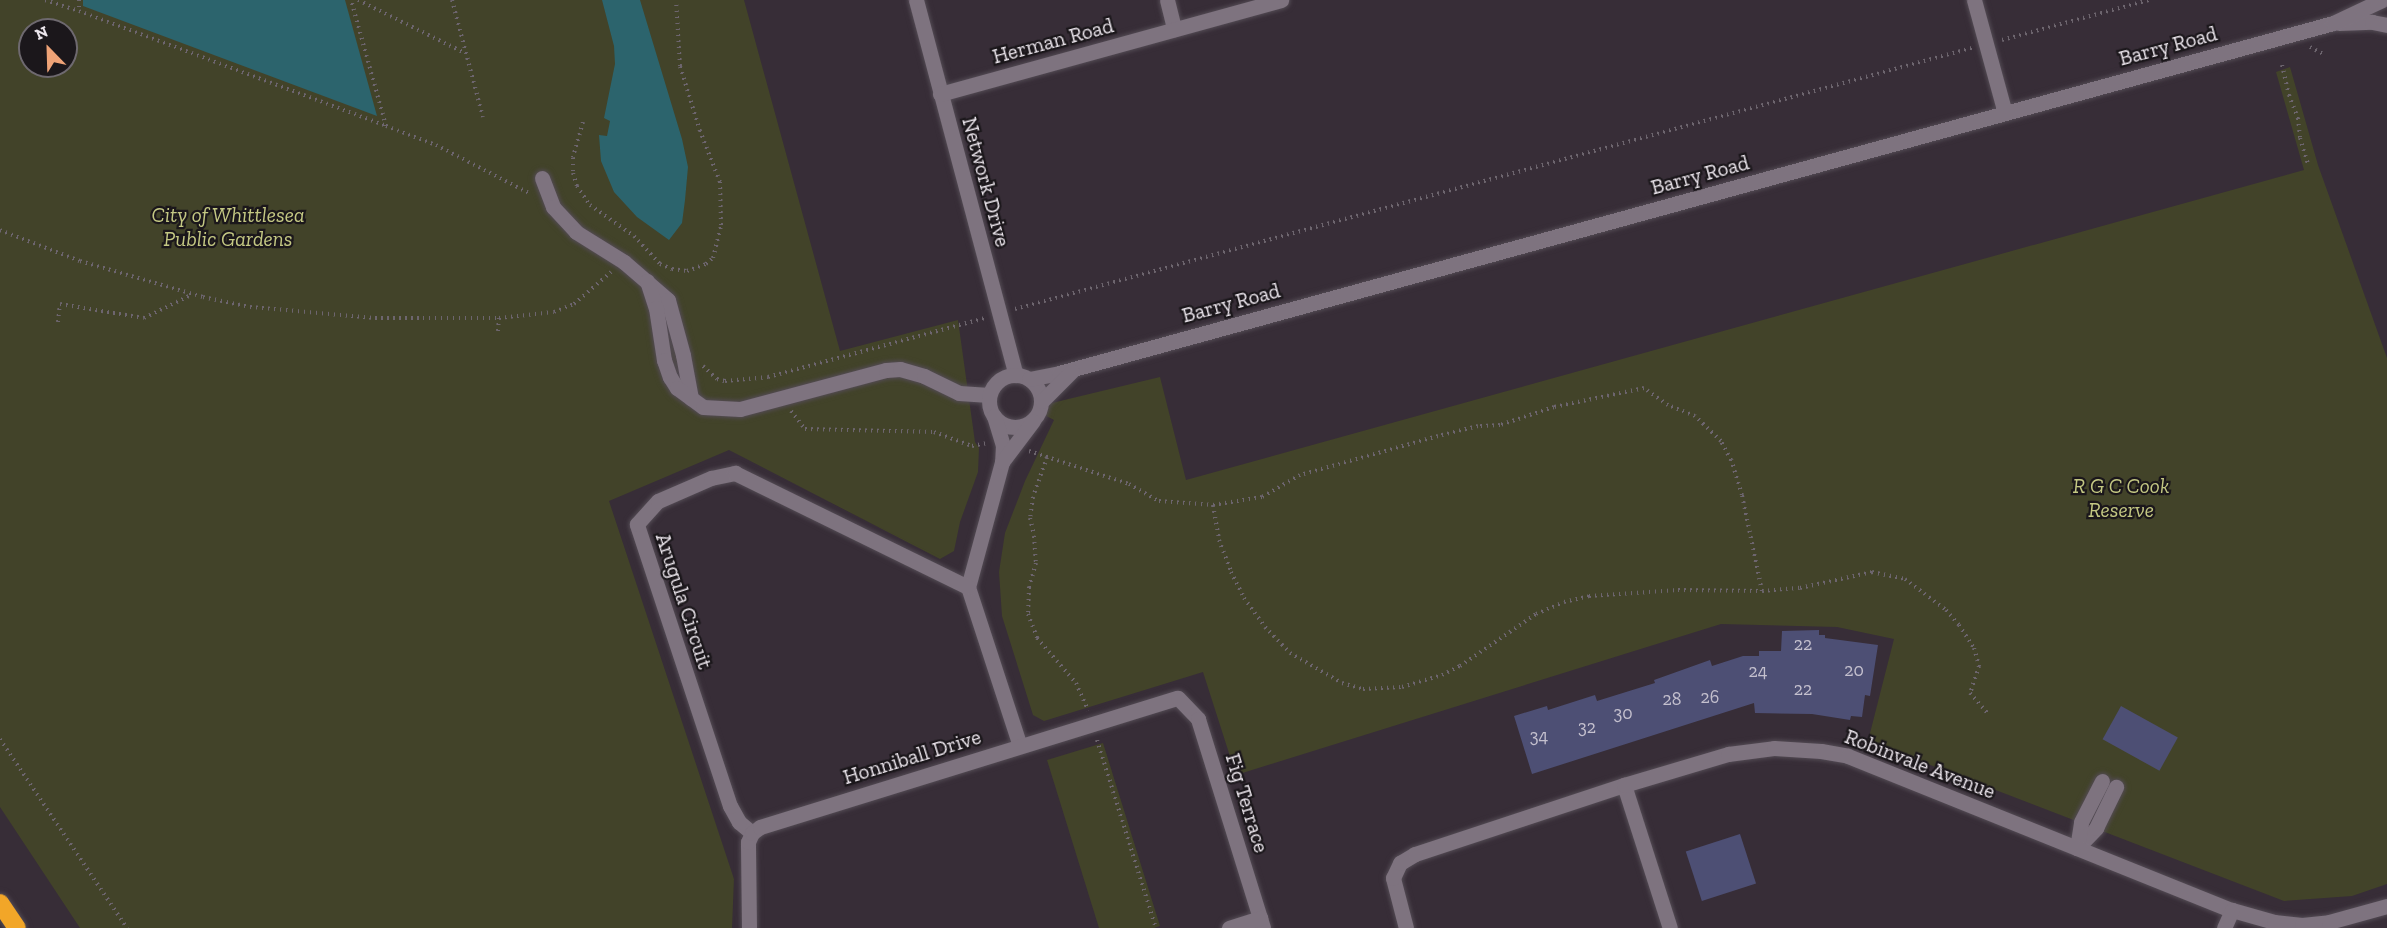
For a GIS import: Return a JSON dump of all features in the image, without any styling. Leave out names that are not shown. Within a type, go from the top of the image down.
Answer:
[{"type":"highway","points":[[0,903],[17,928]]},
{"type":"street","name":"Network Drive","points":[[916,0],[1000,314],[1023,377]]},
{"type":"street","points":[[1167,0],[1174,29]]},
{"type":"street","name":"Herman Road","points":[[940,94],[1281,0]]},
{"type":"street","points":[[1974,0],[2005,113]]},
{"type":"street","points":[[2384,0],[2387,15]]},
{"type":"street","name":"Barry Road","points":[[1023,377],[1077,368],[2333,23],[2384,0]]},
{"type":"street","name":"Barry Road","points":[[2333,23],[2372,22],[2387,25]]},
{"type":"street","points":[[544,185],[553,207],[576,232],[624,262],[647,281],[654,301],[664,360],[670,377],[677,388],[703,407],[719,410],[740,409],[886,370],[900,369],[924,376],[959,393],[989,395]]},
{"type":"street","name":"Barry Road","points":[[1042,401],[1063,378],[1077,368]]},
{"type":"street","points":[[1007,443],[989,406],[989,395],[994,385],[1002,378],[1023,377],[1040,390],[1042,401],[1040,411],[1007,443],[968,587],[1020,746]]},
{"type":"street","points":[[994,416],[1002,424],[1013,427],[1024,426],[1033,420]]},
{"type":"street","name":"Arugula Circuit","points":[[752,833],[739,822],[730,806],[637,524],[658,501],[711,478],[735,473],[968,587]]},
{"type":"street","name":"Honniball Drive","points":[[752,833],[770,823],[1178,698]]},
{"type":"street","name":"Fig Terrace","points":[[1178,698],[1198,719],[1262,923]]},
{"type":"street","name":"Robinvale Avenue","points":[[1406,928],[1393,878],[1400,863],[1432,846],[1728,754],[1774,748],[1821,751],[1869,764],[2232,910],[2274,922],[2302,925],[2355,917],[2387,906]]},
{"type":"street","points":[[2077,848],[2081,822],[2109,784]]},
{"type":"street","points":[[1624,785],[1670,928]]},
{"type":"street","points":[[750,928],[748,842],[752,833]]},
{"type":"street","points":[[2224,928],[2232,910]]},
{"type":"street","points":[[1229,928],[1262,923]]},
{"type":"path","points":[[45,0],[446,149],[520,190],[534,194],[544,185]]},
{"type":"path","points":[[79,0],[79,11]]},
{"type":"path","points":[[351,0],[386,126]]},
{"type":"path","points":[[358,0],[466,53]]},
{"type":"path","points":[[452,0],[483,117]]},
{"type":"path","points":[[583,122],[573,158],[573,173],[577,186],[590,205],[634,236],[660,264],[687,272],[706,264],[713,258],[721,225],[720,182],[700,131],[680,66],[676,0]]},
{"type":"path","points":[[697,358],[708,372],[725,381],[748,380],[782,373],[2149,0]]},
{"type":"path","points":[[2282,65],[2289,95],[2298,118],[2300,138],[2308,165]]},
{"type":"path","points":[[0,230],[80,261],[192,294],[250,307],[410,320],[536,316],[565,309],[586,295],[624,262]]},
{"type":"path","points":[[58,322],[60,304],[144,318],[192,294]]},
{"type":"path","points":[[498,331],[500,318]]},
{"type":"path","points":[[782,373],[792,414],[805,429],[934,432],[972,446],[1007,443],[1129,484],[1159,501],[1213,505],[1262,497],[1300,475],[1438,436],[1478,426],[1500,425],[1577,402],[1644,388],[1668,405],[1695,416],[1721,441],[1731,460],[1742,495],[1762,591]]},
{"type":"path","points":[[1047,457],[1033,496],[1030,518],[1036,563],[1029,587],[1028,614],[1037,638],[1076,683],[1092,724],[1156,928]]},
{"type":"path","points":[[1213,505],[1219,540],[1231,572],[1244,598],[1265,627],[1290,653],[1342,682],[1363,689],[1402,687],[1442,675],[1460,666],[1514,627],[1564,602],[1620,593],[1678,590],[1762,591],[1800,588],[1872,572],[1905,579],[1946,610],[1974,648],[1979,666],[1970,693],[1989,715]]},
{"type":"path","points":[[0,739],[127,928]]},
{"type":"green space","name":"City of Whittlesea Public Gardens","points":[[0,0],[744,0],[840,351],[958,320],[975,442],[979,448],[978,472],[960,522],[954,551],[940,559],[729,450],[609,501],[734,879],[732,928],[80,928],[0,807]]},
{"type":"green space","name":"R G C Cook Reserve","points":[[2290,67],[2318,165],[2387,358],[2387,884],[2352,896],[2284,901],[1868,741],[1894,639],[1837,627],[1721,624],[1236,775],[1203,672],[1044,721],[1033,715],[1002,616],[999,572],[1005,533],[1025,481],[1054,420],[1031,408],[1160,377],[1186,480],[2304,170],[2276,72]]},
{"type":"green space","points":[[1103,743],[1160,926],[1154,928],[1099,928],[1047,760]]},
{"type":"water","points":[[83,0],[345,0],[377,116],[83,6]]},
{"type":"water","points":[[602,0],[640,0],[682,139],[688,167],[685,200],[682,223],[669,240],[637,217],[614,192],[601,161],[599,135],[607,136],[610,121],[604,118],[615,64],[614,46]]},
{"type":"building","points":[[1819,630],[1819,635],[1825,635],[1825,638],[1878,645],[1870,696],[1865,695],[1862,717],[1851,716],[1850,720],[1812,714],[1755,713],[1754,703],[1532,774],[1514,716],[1547,706],[1548,710],[1595,695],[1597,701],[1655,683],[1654,680],[1710,660],[1712,666],[1743,656],[1759,656],[1759,651],[1781,651],[1782,631]]},
{"type":"building","points":[[2121,706],[2178,738],[2159,771],[2103,739]]},
{"type":"building","points":[[1740,834],[1756,883],[1702,901],[1686,852]]}]
